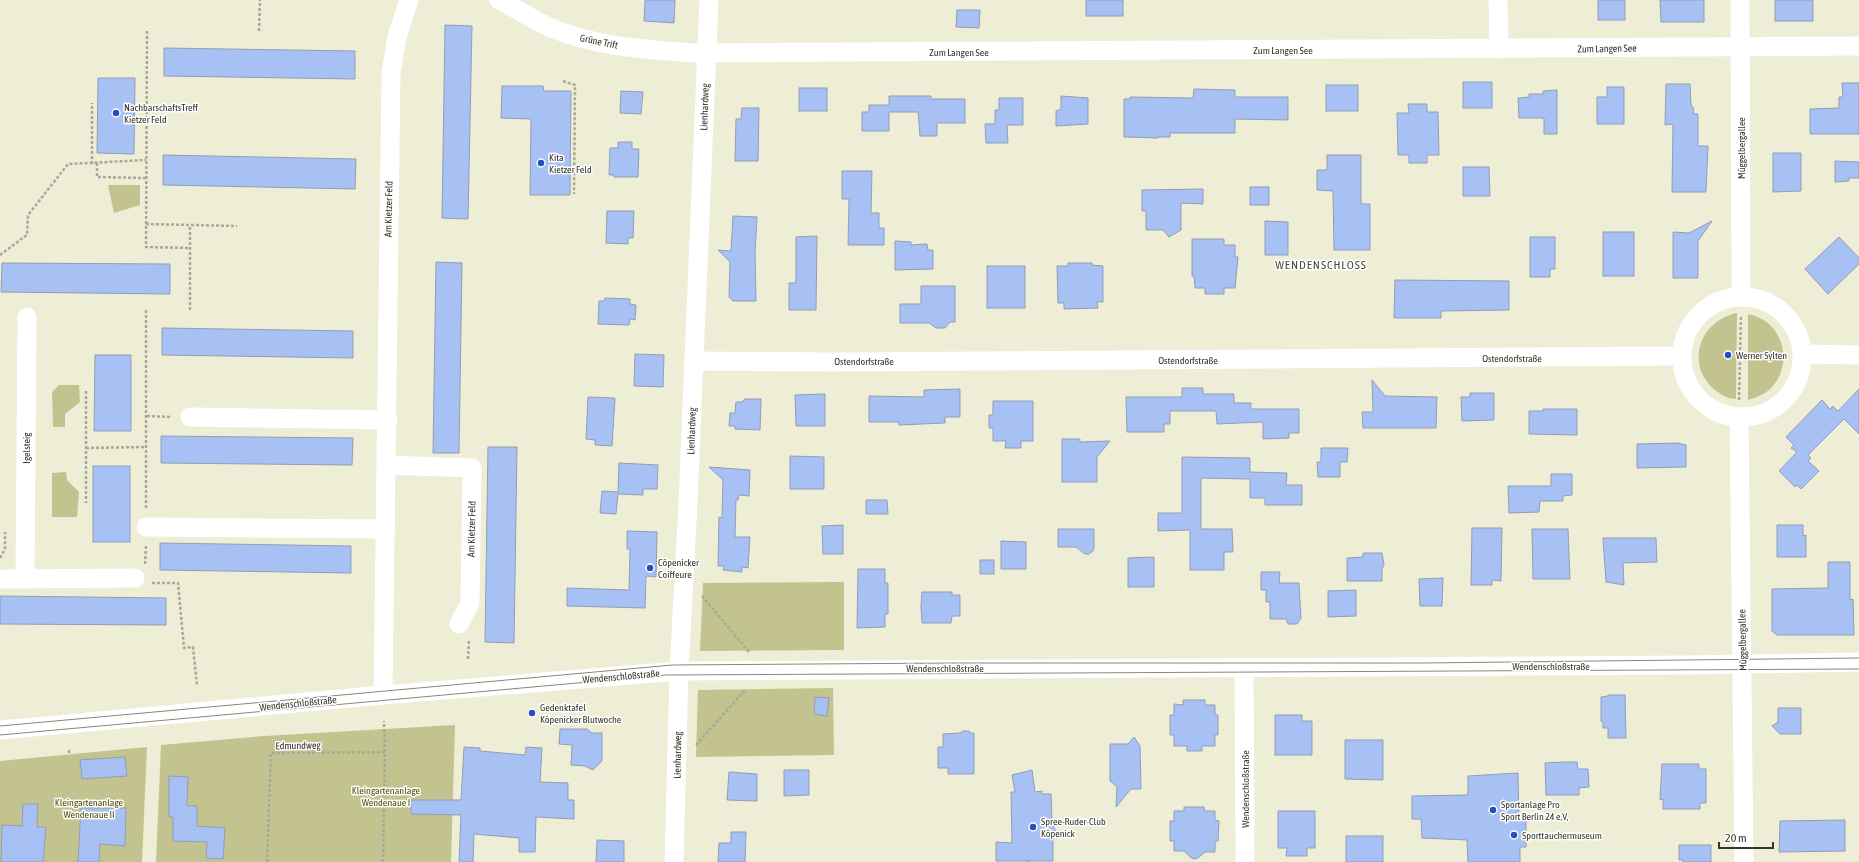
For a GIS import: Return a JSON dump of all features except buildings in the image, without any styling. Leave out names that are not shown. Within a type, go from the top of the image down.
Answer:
[{"type":"street","name":"Am Kietzer Feld","points":[[383,695],[388,420],[389,150],[391,73],[397,37],[409,0]]},
{"type":"street","name":"Grüne Trift","points":[[499,0],[553,28],[574,36],[629,48],[706,53]]},
{"type":"street","name":"Lienhardweg","points":[[674,862],[679,671],[685,580],[709,0]]},
{"type":"street","points":[[1498,0],[1498,49]]},
{"type":"street","name":"Müggelbergallee","points":[[1740,0],[1741,297]]},
{"type":"street","name":"Zum Langen See","points":[[706,53],[1859,46]]},
{"type":"street","points":[[1741,297],[1753,298],[1766,302],[1778,309],[1788,318],[1800,341],[1802,354],[1798,376],[1794,387],[1784,400],[1771,410],[1755,416],[1739,417],[1721,413],[1700,400],[1692,391],[1684,374],[1682,356],[1684,341],[1690,327],[1699,315],[1711,305],[1725,299],[1741,297]]},
{"type":"street","name":"Igelsteig","points":[[25,579],[27,317]]},
{"type":"street","points":[[1802,354],[1859,355]]},
{"type":"street","name":"Ostendorfstraße","points":[[694,361],[837,362],[1682,356]]},
{"type":"street","points":[[190,417],[388,420]]},
{"type":"street","name":"Müggelbergallee","points":[[1739,417],[1744,862]]},
{"type":"street","name":"Am Kietzer Feld","points":[[387,466],[472,468],[470,603],[459,624]]},
{"type":"street","points":[[146,527],[386,529]]},
{"type":"street","points":[[0,579],[135,578]]},
{"type":"street","name":"Wendenschloßstraße","points":[[0,730],[383,695],[679,671],[1244,668],[1859,662]]},
{"type":"street","name":"Wendenschloßstraße","points":[[1244,668],[1245,862]]},
{"type":"path","points":[[259,31],[260,0]]},
{"type":"path","points":[[147,31],[146,247],[190,248]]},
{"type":"path","points":[[563,81],[575,85],[574,194]]},
{"type":"path","points":[[92,103],[92,164]]},
{"type":"path","points":[[0,255],[27,235],[28,215],[68,164],[97,164],[120,160],[146,160]]},
{"type":"path","points":[[97,164],[97,177],[146,178]]},
{"type":"path","points":[[146,224],[237,226]]},
{"type":"path","points":[[190,225],[190,310]]},
{"type":"path","points":[[1739,417],[1741,297]]},
{"type":"path","points":[[146,310],[146,562],[135,578],[150,583],[178,583],[184,648],[194,647],[197,684]]},
{"type":"path","points":[[86,390],[86,503]]},
{"type":"path","points":[[147,416],[190,417]]},
{"type":"path","points":[[86,448],[146,447]]},
{"type":"path","points":[[0,558],[4,549],[5,532]]},
{"type":"path","points":[[694,747],[763,670],[701,595]]},
{"type":"path","points":[[383,862],[386,752],[384,721]]},
{"type":"path","points":[[69,750],[69,756]]},
{"type":"path","name":"Edmundweg","points":[[267,862],[271,753],[386,752]]},
{"type":"green space","points":[[108,185],[140,185],[140,205],[114,213]]},
{"type":"green space","points":[[1737,313],[1736,399],[1733,399],[1728,398],[1716,391],[1706,381],[1700,369],[1699,357],[1700,345],[1705,334],[1713,325],[1724,318]]},
{"type":"green space","points":[[1748,314],[1765,321],[1776,332],[1782,347],[1783,364],[1781,372],[1772,387],[1764,393],[1748,400]]},
{"type":"green space","points":[[59,385],[79,385],[80,402],[65,414],[65,427],[53,427],[52,392]]},
{"type":"green space","points":[[66,472],[67,480],[79,492],[77,517],[52,517],[52,473]]},
{"type":"green space","points":[[844,582],[844,650],[700,651],[703,583]]},
{"type":"green space","points":[[833,688],[834,755],[696,757],[698,690]]},
{"type":"green space","name":"Kleingartenanlage Wendenaue I","points":[[455,725],[451,862],[156,862],[161,745],[264,736]]},
{"type":"green space","name":"Kleingartenanlage Wendenaue II","points":[[147,747],[142,862],[0,862],[0,761]]},
{"type":"tram line","points":[[0,726],[672,665],[954,663],[1425,663],[1859,658]]},
{"type":"tram line","points":[[0,735],[666,675],[1859,669]]},
{"type":"place","name":"NachbarschaftsTreff Kietzer Feld","points":[[116,113]]},
{"type":"place","name":"Kita Kietzer Feld","points":[[541,163]]},
{"type":"place","name":"Werner Sylten","points":[[1728,355]]},
{"type":"place","name":"Cöpenicker Coiffeure","points":[[650,568]]},
{"type":"place","name":"Gedenktafel Köpenicker Blutwoche","points":[[532,713]]},
{"type":"place","name":"Sportanlage Pro Sport Berlin 24 e,V,","points":[[1493,810]]},
{"type":"place","name":"Spree-Ruder-Club Köpenick","points":[[1033,827]]},
{"type":"place","name":"Sporttauchermuseum","points":[[1514,835]]},
{"type":"district","name":"WENDENSCHLOSS","points":[[1321,265]]}]
